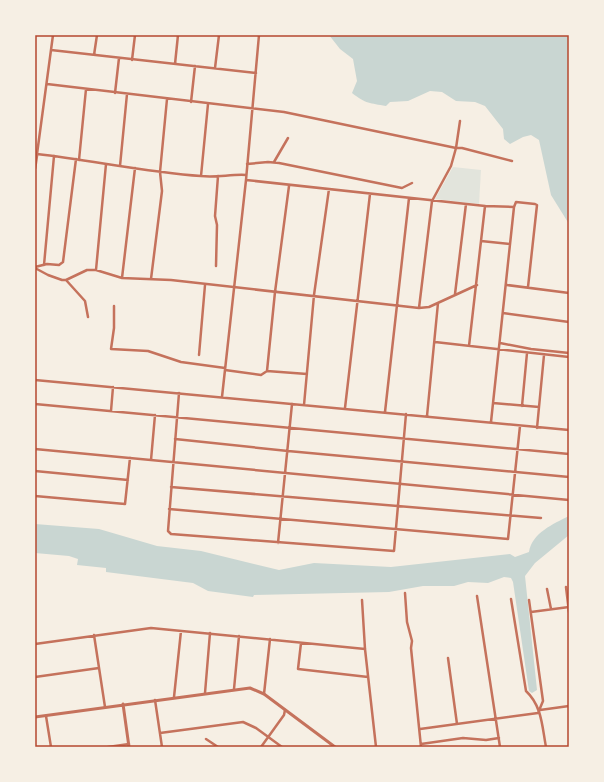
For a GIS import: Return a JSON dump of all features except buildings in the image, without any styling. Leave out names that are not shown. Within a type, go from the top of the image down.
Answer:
[{"type":"street","points":[[35,168],[47,84],[52,35]]},
{"type":"street","points":[[94,55],[97,35]]},
{"type":"street","points":[[132,60],[136,35]]},
{"type":"street","points":[[175,64],[178,35]]},
{"type":"street","points":[[215,68],[219,35]]},
{"type":"street","points":[[222,397],[246,180],[259,35]]},
{"type":"street","points":[[51,50],[256,73]]},
{"type":"street","points":[[115,93],[119,58]]},
{"type":"street","points":[[191,102],[195,66]]},
{"type":"street","points":[[47,84],[296,114],[456,148],[462,148],[512,161]]},
{"type":"street","points":[[35,268],[44,265],[58,265],[63,262],[78,160],[86,89]]},
{"type":"street","points":[[120,166],[127,94]]},
{"type":"street","points":[[151,279],[162,192],[160,172],[167,99]]},
{"type":"street","points":[[201,176],[208,104]]},
{"type":"street","points":[[419,308],[432,201],[451,166],[456,148],[460,121]]},
{"type":"street","points":[[274,162],[288,138]]},
{"type":"street","points":[[36,154],[160,172],[201,176],[246,175]]},
{"type":"street","points":[[44,265],[54,156]]},
{"type":"street","points":[[247,164],[274,162],[402,188],[412,183]]},
{"type":"street","points":[[96,270],[106,164]]},
{"type":"street","points":[[122,278],[135,168]]},
{"type":"street","points":[[216,266],[217,225],[215,216],[218,176]]},
{"type":"street","points":[[246,180],[432,201],[514,207]]},
{"type":"street","points":[[267,371],[275,292],[289,186]]},
{"type":"street","points":[[304,405],[314,295],[329,189]]},
{"type":"street","points":[[345,408],[370,194]]},
{"type":"street","points":[[385,412],[409,198]]},
{"type":"street","points":[[491,422],[507,285],[514,207],[516,202],[537,205],[528,287]]},
{"type":"street","points":[[455,294],[466,204]]},
{"type":"street","points":[[469,346],[485,206]]},
{"type":"street","points":[[481,241],[511,244]]},
{"type":"street","points":[[35,268],[48,275],[66,280],[86,301],[88,317]]},
{"type":"street","points":[[66,280],[87,270],[96,270],[122,278],[151,279],[314,295],[419,308],[429,307],[477,285]]},
{"type":"street","points":[[199,355],[205,285]]},
{"type":"street","points":[[507,285],[569,293]]},
{"type":"street","points":[[427,416],[438,303]]},
{"type":"street","points":[[114,306],[114,328],[111,349],[148,351],[181,362],[261,375],[267,371],[307,374]]},
{"type":"street","points":[[503,313],[569,322]]},
{"type":"street","points":[[435,342],[569,357]]},
{"type":"street","points":[[500,343],[569,354]]},
{"type":"street","points":[[522,406],[527,353]]},
{"type":"street","points":[[537,428],[544,355]]},
{"type":"street","points":[[35,380],[569,430]]},
{"type":"street","points":[[111,411],[113,387]]},
{"type":"street","points":[[180,393],[169,509],[168,531],[171,534],[394,551],[406,414]]},
{"type":"street","points":[[493,403],[539,407]]},
{"type":"street","points":[[35,404],[569,454]]},
{"type":"street","points":[[278,543],[292,404]]},
{"type":"street","points":[[151,460],[155,415]]},
{"type":"street","points":[[169,509],[508,539],[520,426]]},
{"type":"street","points":[[175,439],[569,477]]},
{"type":"street","points":[[35,449],[286,472],[512,496],[569,500]]},
{"type":"street","points":[[35,496],[125,504],[130,458]]},
{"type":"street","points":[[35,471],[128,480]]},
{"type":"street","points":[[171,487],[541,518]]},
{"type":"street","points":[[566,587],[569,612]]},
{"type":"street","points":[[547,589],[551,609]]},
{"type":"street","points":[[405,593],[407,622],[412,641],[411,648],[421,746],[463,738],[486,740],[499,738]]},
{"type":"street","points":[[477,596],[500,747]]},
{"type":"street","points":[[511,599],[526,691],[532,697],[540,710],[546,747]]},
{"type":"street","points":[[362,600],[365,649],[376,747]]},
{"type":"street","points":[[420,729],[536,714],[540,710],[543,701],[529,600]]},
{"type":"street","points":[[531,612],[569,607]]},
{"type":"street","points":[[35,644],[142,628],[365,649]]},
{"type":"street","points":[[174,697],[181,631]]},
{"type":"street","points":[[205,693],[210,634]]},
{"type":"street","points":[[94,635],[105,706]]},
{"type":"street","points":[[234,689],[239,636]]},
{"type":"street","points":[[264,694],[270,639]]},
{"type":"street","points":[[301,643],[298,669],[368,677]]},
{"type":"street","points":[[448,658],[457,724]]},
{"type":"street","points":[[35,677],[99,668]]},
{"type":"street","points":[[35,718],[105,706],[234,689],[253,689],[264,694],[335,747]]},
{"type":"street","points":[[154,700],[162,747]]},
{"type":"street","points":[[108,747],[129,746],[123,704]]},
{"type":"street","points":[[540,710],[569,706]]},
{"type":"street","points":[[261,747],[284,715],[285,710]]},
{"type":"street","points":[[46,716],[51,747]]},
{"type":"street","points":[[160,733],[238,722],[248,723],[282,747]]},
{"type":"street","points":[[206,739],[218,747]]},
{"type":"shaded area","points":[[329,35],[569,35],[569,224],[551,195],[539,140],[531,135],[523,137],[510,144],[504,139],[503,129],[485,106],[475,102],[456,101],[442,92],[430,91],[408,101],[390,102],[386,106],[365,101],[357,97],[352,93],[357,81],[353,59],[340,49]]},
{"type":"shaded area","points":[[453,167],[481,170],[479,204],[435,199]]},
{"type":"shaded area","points":[[569,516],[569,535],[535,563],[525,576],[537,690],[532,693],[529,691],[513,582],[511,578],[504,577],[488,583],[468,582],[454,586],[423,586],[389,592],[254,595],[253,597],[208,591],[193,583],[106,572],[106,568],[77,565],[78,559],[69,556],[35,553],[35,524],[99,529],[157,546],[201,551],[279,570],[314,563],[391,567],[510,554],[515,557],[529,552],[534,539],[539,534],[550,526]]}]
